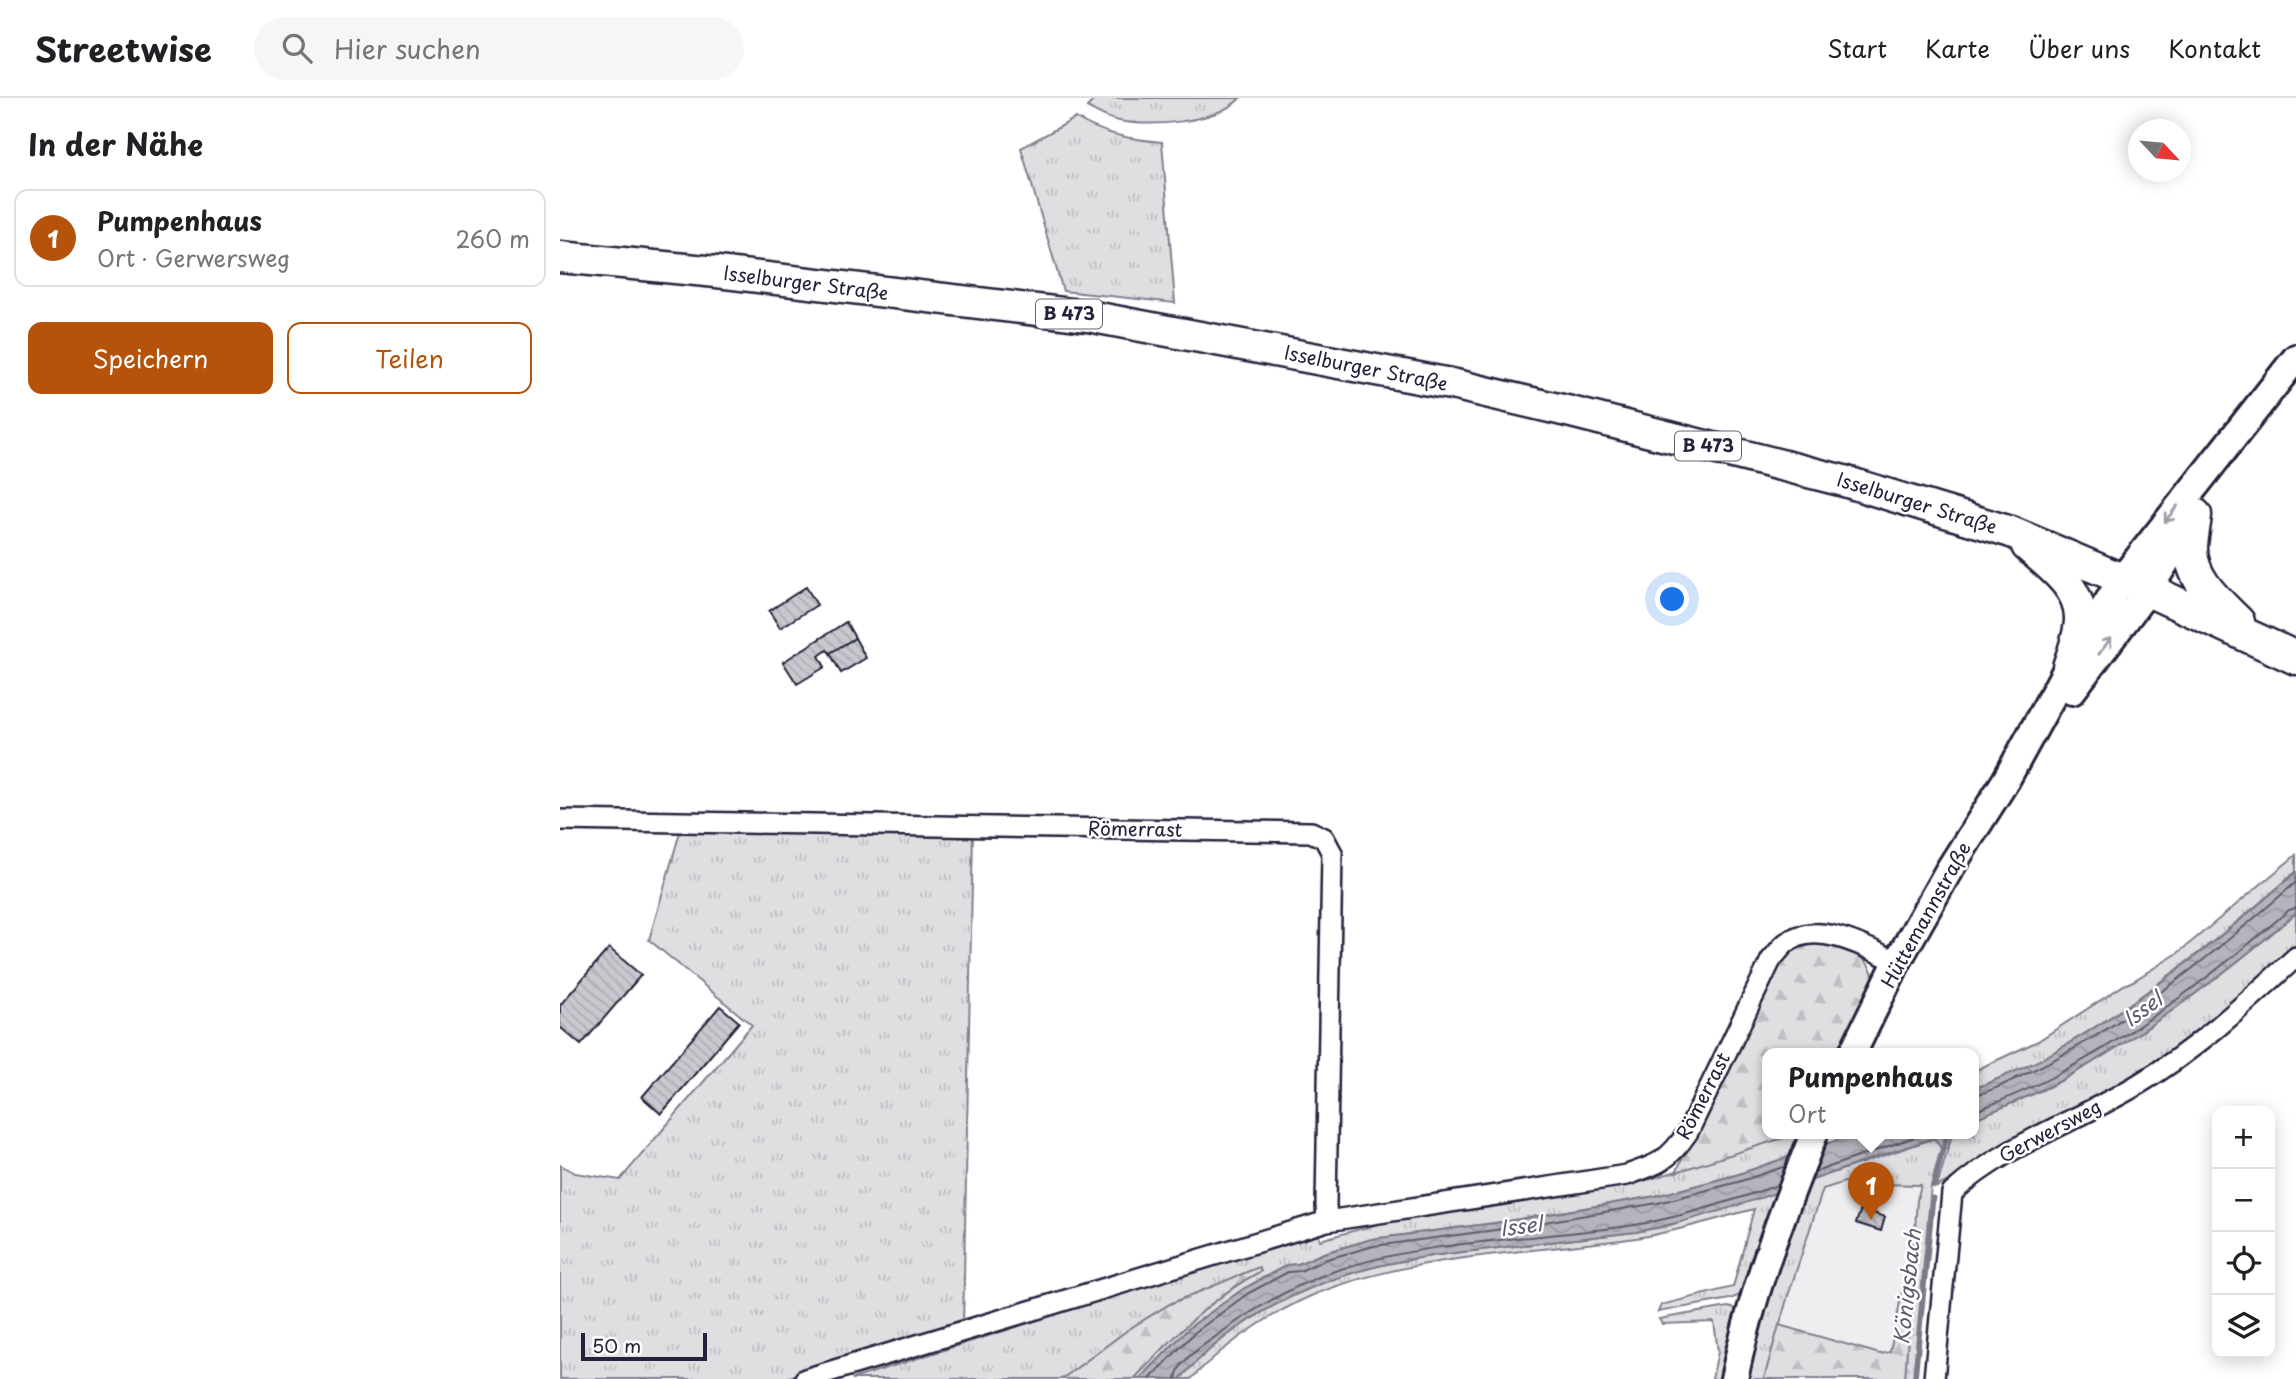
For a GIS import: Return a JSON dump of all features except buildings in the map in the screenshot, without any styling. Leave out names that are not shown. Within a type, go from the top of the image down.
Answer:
[{"type":"highway","name":"B 473","points":[[2195,515],[2191,550],[2195,567],[2206,590],[2253,638]]},
{"type":"highway","name":"B 473","points":[[2135,584],[2296,658]]},
{"type":"main road","name":"Isselburger Straße","points":[[560,257],[717,272],[1088,316],[1456,385],[1571,411],[1844,481],[2011,532],[2135,584]]},
{"type":"main road","points":[[2135,584],[2195,515],[2293,362]]},
{"type":"main road","points":[[2135,584],[2210,464],[2293,362]]},
{"type":"main road","name":"B 473","points":[[2011,532],[2071,588],[2076,599],[2080,619],[2068,667]]},
{"type":"main road","name":"Hüttemannstraße","points":[[2006,780],[2068,667],[2135,584]]},
{"type":"main road","name":"Hüttemannstraße","points":[[1855,1048],[1898,962],[1949,870],[2135,584]]},
{"type":"main road","points":[[1734,1379],[1752,1301],[1812,1139]]},
{"type":"street","name":"Römerrast","points":[[560,820],[1297,831],[1311,832],[1324,838],[1332,853],[1327,1221]]},
{"type":"street","name":"Römerrast","points":[[806,1379],[1327,1221],[1627,1175],[1657,1164],[1674,1152],[1688,1132],[1771,960],[1787,942],[1813,934],[1847,938],[1898,962]]},
{"type":"street","name":"Gerwersweg","points":[[1934,1379],[1952,1193],[1973,1174],[2003,1155],[2137,1085],[2178,1058],[2208,1036],[2296,957]]},
{"type":"shaded area","points":[[1854,1179],[1877,1184],[1921,1185],[1890,1353],[1880,1354],[1779,1325],[1823,1189]]},
{"type":"green space","points":[[1096,98],[1240,98],[1230,106],[1198,118],[1179,122],[1142,123],[1112,119],[1087,107]]},
{"type":"green space","points":[[1076,118],[1118,135],[1162,142],[1175,303],[1063,291],[1021,148]]},
{"type":"green space","points":[[680,832],[973,832],[963,1327],[782,1379],[560,1379],[560,1165],[575,1173],[620,1180],[752,1025],[649,940]]},
{"type":"green space","points":[[2296,855],[2296,872],[2206,947],[2145,993],[2047,1056],[1979,1087],[1979,1069],[2038,1041],[2178,953]]},
{"type":"green space","points":[[2296,913],[2296,950],[2169,1060],[1937,1187],[1951,1139],[1979,1139],[1979,1117],[2018,1101],[2093,1062],[2154,1023],[2241,959]]},
{"type":"green space","points":[[1817,944],[1845,950],[1863,959],[1873,974],[1872,990],[1844,1048],[1762,1048],[1762,1139],[1779,1139],[1676,1172],[1773,971],[1792,952]]},
{"type":"green space","points":[[1779,1139],[1800,1139],[1792,1156],[1736,1175],[1656,1196],[1502,1222],[1372,1239],[1298,1264],[1287,1265],[1243,1289],[1190,1327],[1140,1379],[1134,1379],[1193,1320],[1225,1293],[1260,1271],[1259,1267],[1170,1304],[1129,1329],[1062,1379],[852,1379],[1254,1252],[1319,1235],[1320,1240],[1400,1218],[1540,1199],[1651,1179]]},
{"type":"green space","points":[[1932,1139],[1936,1139],[1941,1148],[1931,1186],[1913,1379],[1905,1379],[1917,1200],[1921,1185],[1877,1184],[1854,1179],[1823,1189],[1764,1379],[1744,1379],[1768,1286],[1809,1181]]},
{"type":"green space","points":[[1778,1192],[1747,1288],[1741,1295],[1730,1299],[1658,1312],[1661,1305],[1733,1287],[1754,1209],[1651,1235],[1448,1260],[1373,1275],[1318,1293],[1278,1312],[1240,1337],[1191,1379],[1180,1379],[1228,1335],[1255,1316],[1284,1300],[1345,1275],[1430,1256],[1636,1232],[1667,1226]]},
{"type":"green space","points":[[1915,1228],[1905,1379],[1764,1379],[1779,1325],[1880,1354],[1890,1352]]},
{"type":"green space","points":[[1259,1267],[1261,1271],[1225,1293],[1193,1320],[1134,1379],[1062,1379],[1129,1329],[1170,1304]]},
{"type":"green space","points":[[1728,1307],[1736,1309],[1740,1314],[1724,1379],[1712,1379],[1718,1352],[1714,1322],[1662,1324],[1659,1319]]},
{"type":"water","name":"Issel","points":[[2296,872],[2296,913],[2241,959],[2154,1023],[2093,1062],[2041,1091],[1979,1117],[1979,1087],[2038,1061],[2081,1036],[2145,994],[2237,923]]},
{"type":"water","name":"Issel","points":[[1840,1139],[1931,1139],[1749,1202],[1636,1232],[1419,1258],[1345,1275],[1284,1300],[1255,1316],[1203,1356],[1180,1379],[1140,1379],[1190,1327],[1243,1289],[1287,1265],[1298,1264],[1372,1239],[1502,1222],[1656,1196],[1736,1175]]},
{"type":"water","points":[[1935,1139],[1951,1139],[1948,1149],[1941,1148]]},
{"type":"waterway","name":"Königsbach","points":[[1934,1186],[1946,1139]]},
{"type":"waterway","name":"Königsbach","points":[[1915,1379],[1933,1198]]},
{"type":"place","name":"Pumpenhaus","points":[[1871,1220]]}]
